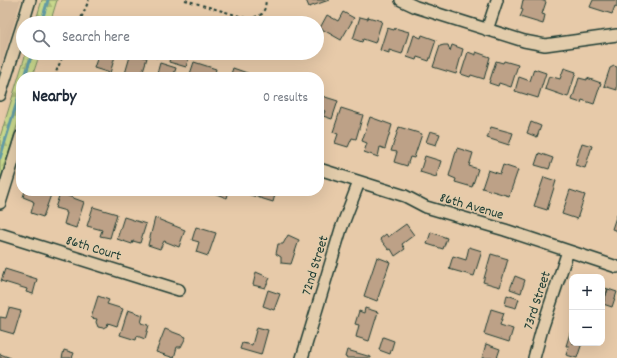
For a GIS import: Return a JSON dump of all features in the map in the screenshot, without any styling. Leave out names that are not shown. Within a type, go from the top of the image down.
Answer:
[{"type":"street","points":[[25,16],[30,0]]},
{"type":"street","points":[[401,0],[487,30],[524,41],[545,45],[617,36]]},
{"type":"street","points":[[487,30],[497,0]]},
{"type":"street","points":[[0,95],[16,45]]},
{"type":"street","points":[[0,203],[16,152]]},
{"type":"street","name":"86th Avenue","points":[[324,171],[405,196],[426,207],[505,230],[617,267]]},
{"type":"street","name":"72nd Street","points":[[302,358],[341,229],[359,182]]},
{"type":"street","name":"86th Court","points":[[0,234],[179,290]]},
{"type":"street","name":"73rd Street","points":[[534,358],[568,251]]},
{"type":"path","points":[[82,16],[89,0]]},
{"type":"path","points":[[185,0],[239,16]]},
{"type":"path","points":[[258,16],[262,14],[265,8],[266,0]]},
{"type":"path","points":[[56,72],[61,60]]},
{"type":"shaded area","points":[[0,0],[21,0],[16,16],[0,70]]},
{"type":"green space","points":[[42,0],[57,0],[52,16],[37,16]]},
{"type":"green space","points":[[24,60],[38,60],[34,72],[20,72]]},
{"type":"green space","points":[[16,85],[16,129],[0,181],[0,137]]},
{"type":"building","points":[[306,0],[329,0],[309,7]]},
{"type":"building","points":[[523,0],[541,0],[546,2],[542,14],[545,15],[543,24],[520,17],[523,10],[521,9]]},
{"type":"building","points":[[593,0],[617,0],[617,7],[615,6],[612,14],[590,7]]},
{"type":"building","points":[[343,12],[354,18],[341,40],[324,30],[324,21],[327,15],[338,21]]},
{"type":"building","points":[[360,17],[368,19],[368,17],[382,21],[375,43],[363,39],[362,42],[353,39]]},
{"type":"building","points":[[387,28],[394,30],[395,28],[409,32],[402,54],[389,50],[389,53],[380,50]]},
{"type":"building","points":[[414,35],[421,38],[422,35],[436,40],[429,61],[417,57],[416,60],[407,57]]},
{"type":"building","points":[[448,45],[450,51],[452,45],[463,49],[456,74],[433,67],[440,46]]},
{"type":"building","points":[[468,52],[476,55],[476,52],[490,57],[484,79],[461,74]]},
{"type":"building","points":[[97,60],[114,60],[110,72],[94,68]]},
{"type":"building","points":[[129,60],[146,60],[143,72],[125,72]]},
{"type":"building","points":[[169,60],[188,60],[186,67],[169,62]]},
{"type":"building","points":[[496,61],[503,63],[504,61],[518,65],[511,87],[499,83],[498,86],[489,83]]},
{"type":"building","points":[[194,62],[216,69],[215,72],[191,72]]},
{"type":"building","points":[[160,63],[176,68],[175,72],[157,72]]},
{"type":"building","points":[[614,66],[617,67],[617,90],[604,86],[610,68]]},
{"type":"building","points":[[233,68],[244,72],[232,72]]},
{"type":"building","points":[[564,68],[576,72],[568,97],[545,89],[549,76],[560,79]]},
{"type":"building","points":[[534,69],[546,73],[538,98],[515,91],[519,77],[530,81]]},
{"type":"building","points":[[579,78],[587,80],[587,78],[601,83],[594,104],[582,100],[581,103],[572,100]]},
{"type":"building","points":[[324,97],[338,101],[332,119],[324,116]]},
{"type":"building","points":[[341,108],[363,115],[356,139],[352,138],[348,147],[335,143],[338,134],[333,132]]},
{"type":"building","points":[[370,117],[392,125],[385,149],[380,147],[378,157],[364,152],[367,143],[362,141]]},
{"type":"building","points":[[531,122],[541,126],[537,137],[527,133]]},
{"type":"building","points":[[399,127],[422,134],[414,158],[410,157],[407,166],[394,162],[397,152],[391,151]]},
{"type":"building","points":[[491,127],[513,133],[509,145],[487,138]]},
{"type":"building","points":[[430,131],[440,134],[436,145],[426,142]]},
{"type":"building","points":[[582,143],[592,146],[585,168],[575,165]]},
{"type":"building","points":[[457,148],[473,153],[469,166],[478,169],[472,187],[455,182],[456,179],[449,176]]},
{"type":"building","points":[[539,153],[553,158],[549,169],[535,165]]},
{"type":"building","points":[[425,156],[441,161],[436,177],[420,172]]},
{"type":"building","points":[[503,165],[518,170],[509,196],[482,188],[488,170],[500,174]]},
{"type":"building","points":[[544,177],[556,181],[547,210],[534,206]]},
{"type":"building","points":[[570,190],[585,195],[577,219],[562,214]]},
{"type":"building","points":[[51,196],[43,217],[31,213],[34,202],[23,197]]},
{"type":"building","points":[[59,196],[68,196],[84,202],[76,228],[64,224],[67,213],[66,211],[55,208]]},
{"type":"building","points":[[254,196],[275,196],[273,202]]},
{"type":"building","points":[[93,207],[117,214],[110,238],[100,236],[102,230],[87,226]]},
{"type":"building","points":[[617,214],[617,231],[612,229]]},
{"type":"building","points":[[124,217],[146,224],[140,243],[133,241],[132,244],[117,239]]},
{"type":"building","points":[[155,218],[185,230],[179,247],[164,241],[160,249],[148,245]]},
{"type":"building","points":[[406,224],[414,235],[402,244],[405,249],[395,256],[391,249],[389,250],[380,239],[386,234],[388,237]]},
{"type":"building","points":[[196,227],[216,233],[208,256],[196,252],[199,242],[192,240]]},
{"type":"building","points":[[431,232],[447,238],[443,249],[427,244]]},
{"type":"building","points":[[288,235],[299,240],[291,264],[281,263],[281,257],[276,254],[278,244],[283,244]]},
{"type":"building","points":[[469,247],[482,251],[474,276],[449,269],[453,256],[466,260]]},
{"type":"building","points":[[491,254],[508,259],[500,287],[483,282]]},
{"type":"building","points":[[377,257],[390,262],[377,301],[364,296]]},
{"type":"building","points":[[5,269],[37,279],[33,294],[26,292],[27,289],[1,281]]},
{"type":"building","points":[[256,272],[270,278],[265,288],[253,285]]},
{"type":"building","points":[[515,276],[525,280],[521,293],[510,289]]},
{"type":"building","points":[[605,288],[608,289],[605,298]]},
{"type":"building","points":[[608,289],[617,292],[612,307],[605,305],[605,298]]},
{"type":"building","points":[[268,290],[280,294],[274,310],[263,306]]},
{"type":"building","points":[[507,295],[519,299],[516,308],[505,305]]},
{"type":"building","points":[[98,296],[109,300],[107,304],[123,309],[117,326],[108,323],[107,326],[103,328],[98,327],[96,322],[97,319],[91,318]]},
{"type":"building","points":[[9,308],[21,311],[14,334],[0,330],[0,317],[6,318]]},
{"type":"building","points":[[365,308],[378,312],[369,341],[356,337],[359,325],[355,324],[359,311],[364,313]]},
{"type":"building","points":[[491,309],[504,313],[500,325],[513,329],[509,342],[484,334]]},
{"type":"building","points":[[128,310],[143,315],[141,323],[149,325],[145,339],[137,336],[136,340],[120,335]]},
{"type":"building","points":[[257,327],[268,330],[261,355],[240,349],[242,343],[252,345]]},
{"type":"building","points":[[165,329],[186,337],[181,347],[177,347],[174,358],[156,352]]},
{"type":"building","points":[[569,336],[569,346],[566,346]]},
{"type":"building","points":[[383,337],[394,341],[390,354],[379,350]]},
{"type":"building","points":[[486,344],[500,349],[497,358],[482,358]]},
{"type":"building","points":[[569,346],[581,346],[577,358],[566,355]]},
{"type":"building","points":[[64,350],[74,353],[72,358],[62,358]]},
{"type":"building","points":[[347,350],[371,358],[347,358],[345,357]]},
{"type":"building","points":[[0,354],[11,358],[0,358]]},
{"type":"waterway","points":[[43,16],[48,0]]},
{"type":"waterway","points":[[26,72],[30,60]]},
{"type":"waterway","points":[[0,158],[16,105]]}]
